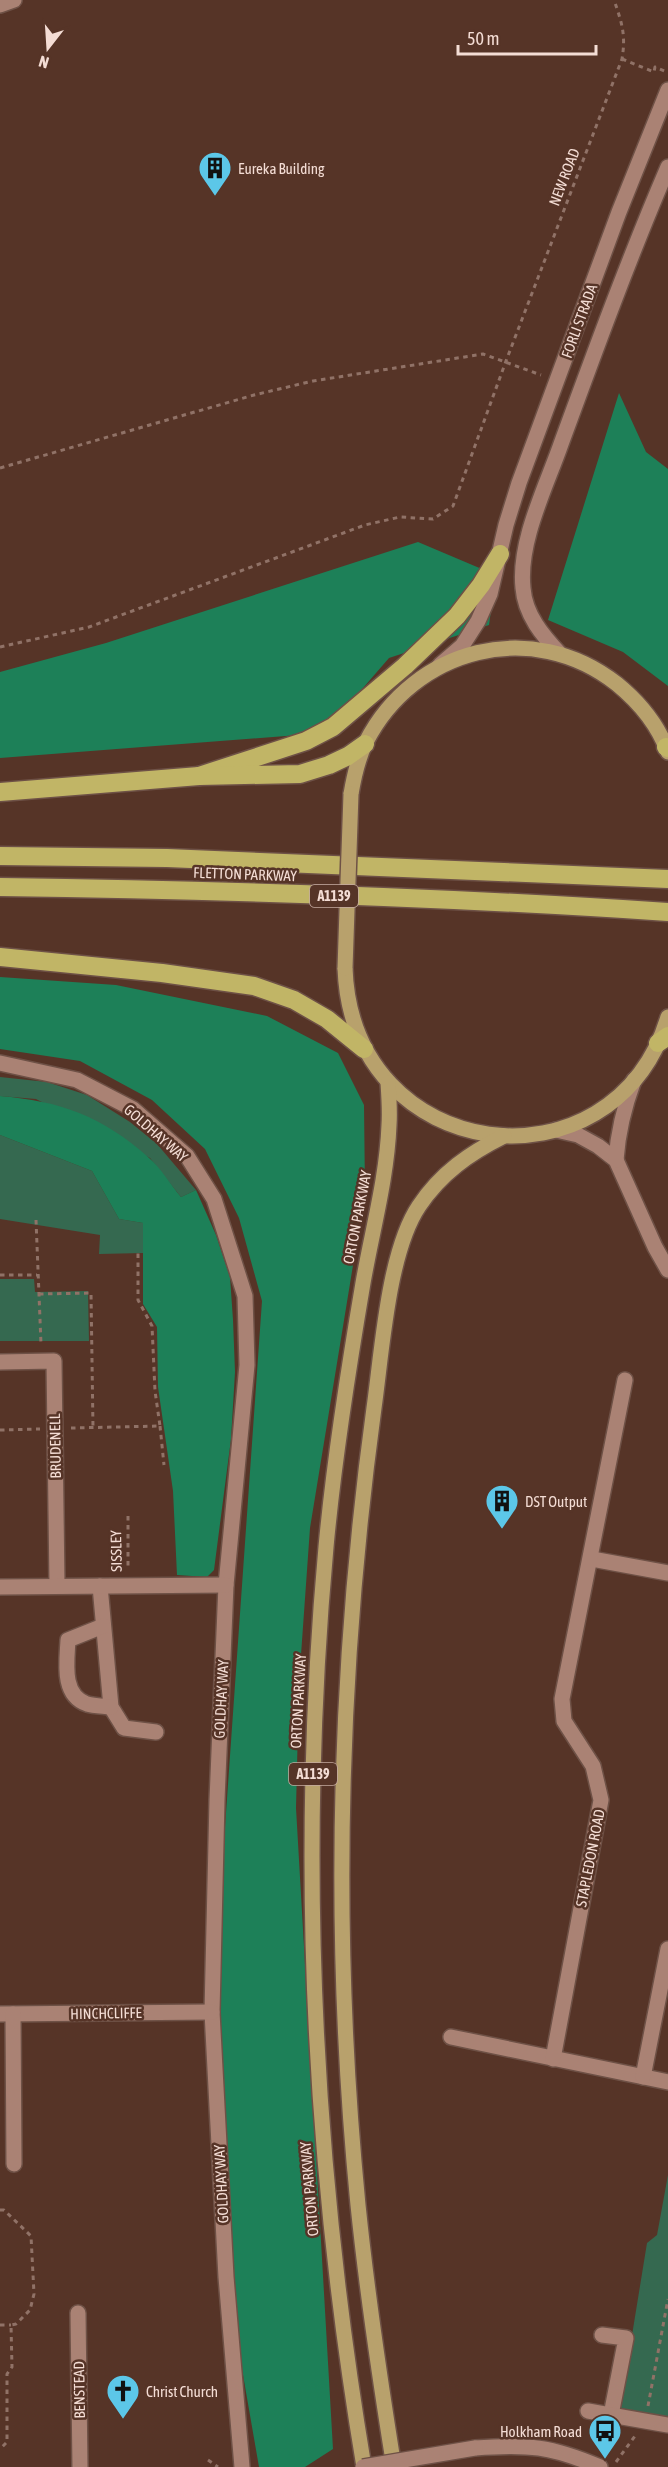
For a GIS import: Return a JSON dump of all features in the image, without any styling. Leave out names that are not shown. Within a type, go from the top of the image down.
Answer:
[{"type":"highway","points":[[199,776],[306,741],[333,728],[405,666],[457,616],[481,585],[500,554]]},
{"type":"highway","points":[[0,792],[199,776],[300,774],[329,765],[365,744]]},
{"type":"highway","name":"FLETTON PARKWAY","points":[[0,856],[167,858],[668,879]]},
{"type":"highway","name":"FLETTON PARKWAY","points":[[0,887],[168,889],[668,912]]},
{"type":"highway","points":[[0,957],[162,973],[254,986],[303,1005],[327,1019],[364,1049]]},
{"type":"main road","points":[[667,749],[651,719],[630,695],[605,675],[560,654],[515,648],[488,650],[437,667],[395,700],[378,721],[359,760],[351,794],[345,968],[349,1010],[364,1049],[388,1083],[429,1115],[461,1128],[504,1136],[530,1135],[556,1130],[598,1110],[617,1097],[634,1080],[663,1040],[668,1017]]},
{"type":"main road","name":"ORTON PARKWAY","points":[[364,2467],[345,2355],[328,2208],[312,1950],[312,1840],[314,1730],[326,1544],[359,1305],[386,1159],[389,1124],[388,1083]]},
{"type":"main road","name":"A1139","points":[[394,2467],[375,2349],[358,2205],[347,2064],[342,1838],[345,1733],[356,1574],[371,1429],[387,1311],[406,1233],[419,1206],[445,1174],[471,1153],[504,1136]]},
{"type":"street","points":[[0,5],[14,0]]},
{"type":"street","name":"FORLI STRADA","points":[[437,667],[462,646],[478,621],[490,594],[519,483],[619,212],[668,90]]},
{"type":"street","name":"FORLI STRADA","points":[[560,654],[541,634],[529,612],[523,591],[524,550],[586,375],[668,167]]},
{"type":"street","name":"GOLDHAY WAY","points":[[0,1063],[77,1080],[134,1109],[187,1156],[214,1199],[245,1296],[247,1365],[226,1585],[217,1800],[212,2012],[226,2277],[242,2467]]},
{"type":"street","points":[[616,1160],[618,1133],[624,1106],[634,1080]]},
{"type":"street","points":[[556,1130],[578,1135],[598,1146],[616,1160],[655,1247],[668,1270]]},
{"type":"street","points":[[0,1362],[41,1361]]},
{"type":"street","name":"BRUDENELL","points":[[41,1361],[54,1361],[57,1586]]},
{"type":"street","name":"STAPLEDON ROAD","points":[[553,2059],[601,1800],[593,1766],[564,1721],[562,1699],[592,1559],[625,1380]]},
{"type":"street","points":[[592,1559],[668,1573]]},
{"type":"street","points":[[0,1587],[226,1585]]},
{"type":"street","points":[[100,1586],[111,1707],[124,1728],[156,1732]]},
{"type":"street","points":[[104,1626],[68,1640],[66,1676],[76,1698],[88,1704],[111,1707]]},
{"type":"street","points":[[643,2077],[668,1949]]},
{"type":"street","name":"HINCHCLIFFE","points":[[7,2014],[212,2012]]},
{"type":"street","points":[[7,2014],[14,2164]]},
{"type":"street","points":[[451,2037],[668,2082]]},
{"type":"street","name":"BENSTEAD","points":[[78,2313],[80,2467]]},
{"type":"street","points":[[602,2335],[626,2338],[610,2415]]},
{"type":"street","points":[[588,2411],[668,2425]]},
{"type":"street","points":[[364,2467],[475,2448],[515,2445],[545,2447],[600,2467]]},
{"type":"path","name":"NEW ROAD","points":[[0,647],[88,627],[365,525],[400,517],[433,519],[453,506],[622,59],[625,40],[614,0]]},
{"type":"path","points":[[622,59],[654,72],[656,67],[668,73]]},
{"type":"path","points":[[0,468],[254,395],[313,381],[483,354],[557,382]]},
{"type":"path","points":[[36,1220],[41,1361]]},
{"type":"path","points":[[138,1250],[138,1300],[152,1326],[155,1391],[164,1465]]},
{"type":"path","points":[[0,1275],[38,1275]]},
{"type":"path","points":[[39,1294],[91,1293],[93,1428]]},
{"type":"path","points":[[0,1430],[160,1426]]},
{"type":"path","name":"SISSLEY","points":[[128,1516],[128,1586]]},
{"type":"path","points":[[0,2210],[4,2210],[31,2236],[34,2294],[30,2310],[16,2324],[0,2325]]},
{"type":"path","points":[[613,2467],[646,2421],[668,2299]]},
{"type":"path","points":[[0,2449],[7,2442],[7,2374],[12,2367],[10,2325]]},
{"type":"path","points":[[208,2460],[218,2467]]},
{"type":"green space","points":[[619,393],[646,452],[668,469],[668,686],[623,652],[548,620]]},
{"type":"green space","points":[[418,542],[496,575],[489,625],[389,658],[324,733],[0,758],[0,672],[106,643]]},
{"type":"green space","points":[[0,977],[116,985],[267,1016],[338,1053],[364,1105],[365,1192],[310,1528],[299,1683],[296,1808],[333,2449],[305,2467],[259,2467],[226,2277],[212,2012],[262,1301],[239,1218],[205,1149],[152,1100],[80,1061],[0,1049]]},
{"type":"green space","points":[[0,1077],[47,1082],[87,1095],[130,1122],[157,1144],[196,1190],[181,1197],[150,1158],[36,1099],[0,1096]]},
{"type":"green space","points":[[0,1096],[22,1098],[61,1107],[97,1121],[114,1131],[153,1161],[181,1197],[196,1190],[216,1235],[230,1277],[235,1372],[231,1439],[214,1570],[207,1577],[177,1575],[173,1491],[158,1387],[157,1327],[143,1304],[143,1223],[119,1219],[92,1171],[0,1135]]},
{"type":"green space","points":[[0,1135],[92,1171],[119,1219],[143,1223],[143,1253],[99,1254],[100,1235],[0,1219]]},
{"type":"green space","points":[[0,1279],[34,1279],[35,1292],[88,1291],[89,1341],[0,1341]]},
{"type":"green space","points":[[668,2175],[668,2419],[620,2409],[647,2243],[657,2235]]},
{"type":"place","name":"Eureka Building","points":[[215,197]]},
{"type":"place","name":"DST Output","points":[[502,1530]]},
{"type":"place","name":"Christ Church","points":[[123,2420]]},
{"type":"place","name":"Holkham Road","points":[[605,2460]]}]
